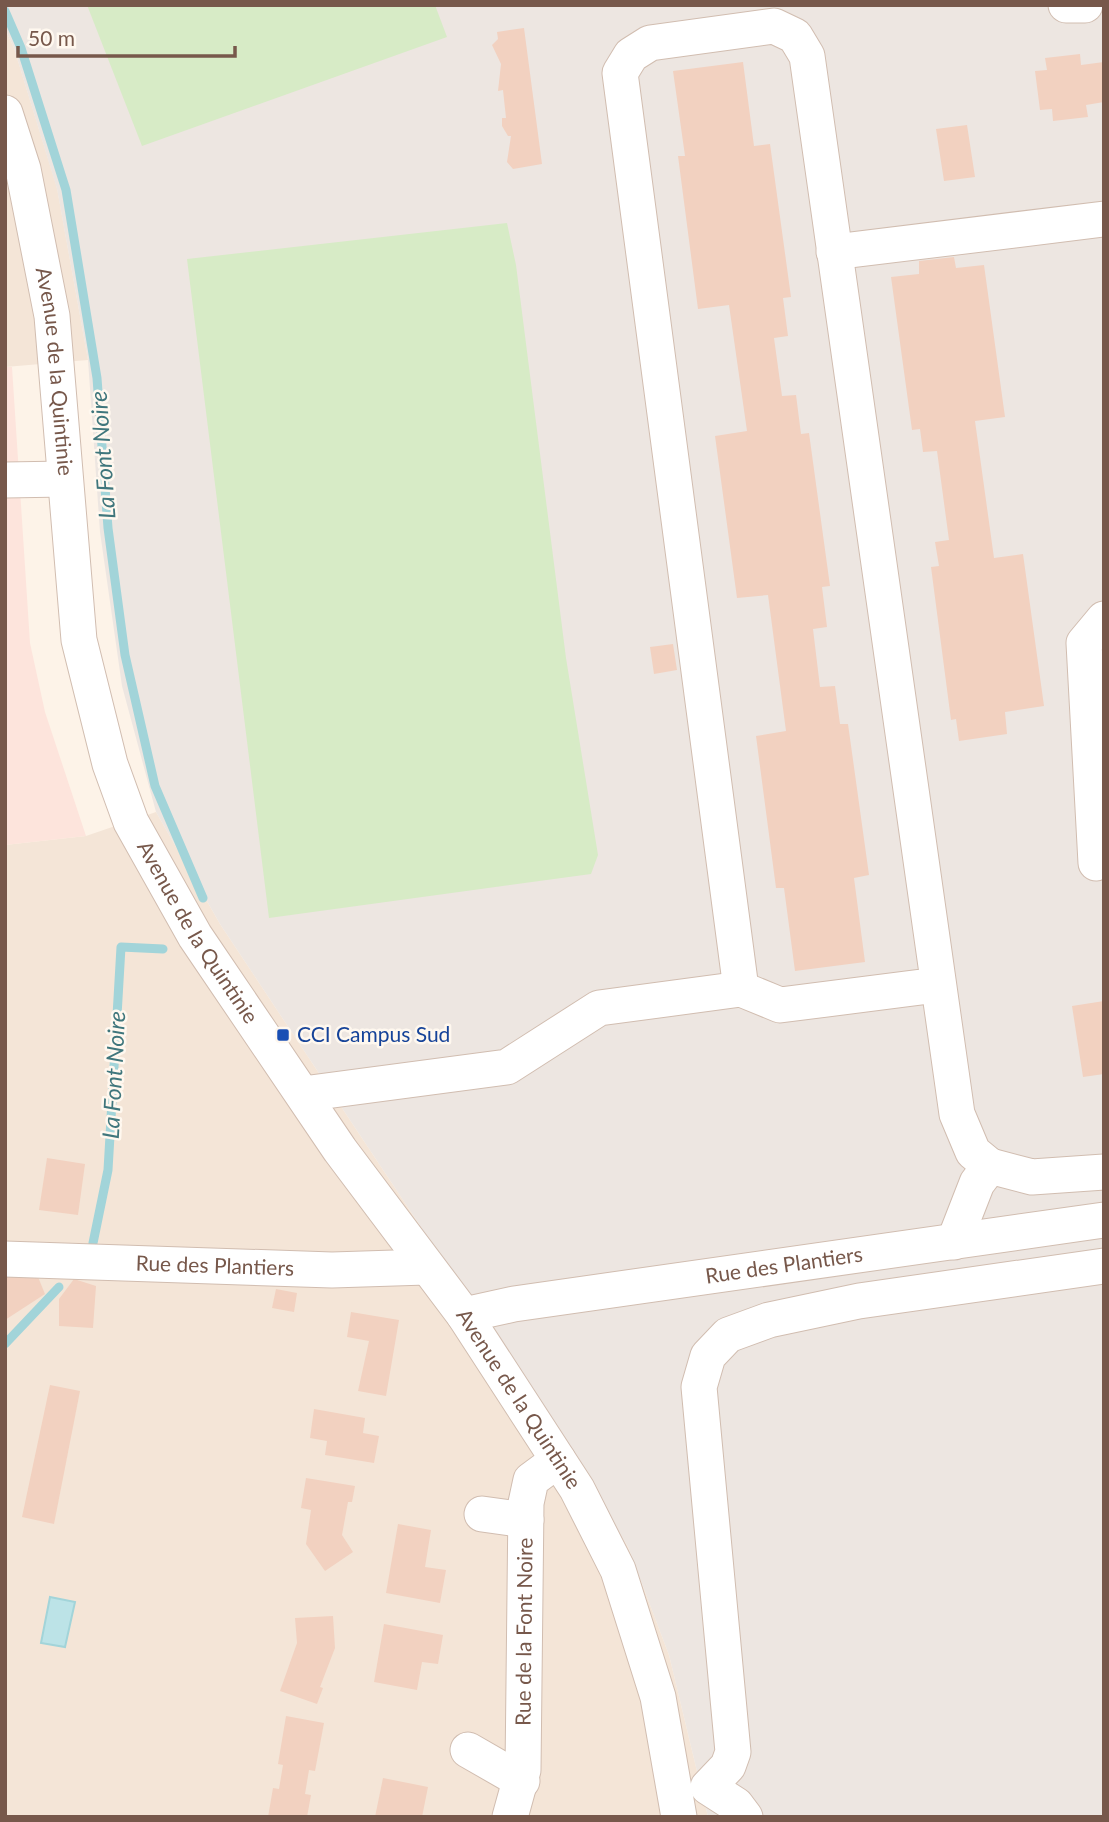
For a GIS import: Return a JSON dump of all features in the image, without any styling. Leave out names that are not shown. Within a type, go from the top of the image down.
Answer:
[{"type":"street","points":[[1066,5],[1085,5]]},
{"type":"street","points":[[741,989],[620,73],[631,55],[650,43],[774,26],[794,36],[807,56],[957,1114],[973,1152],[990,1166],[1032,1177],[1104,1172]]},
{"type":"street","name":"Avenue de la Quintinie","points":[[5,113],[23,169],[52,316],[79,640],[110,764],[131,822],[195,936],[426,1268],[464,1315],[558,1460],[618,1570],[688,1798]]},
{"type":"street","points":[[834,252],[1104,219]]},
{"type":"street","points":[[5,480],[65,479]]},
{"type":"street","points":[[1096,863],[1084,643],[1104,619]]},
{"type":"street","points":[[303,1094],[507,1067],[599,1008],[741,989],[782,1019],[937,985]]},
{"type":"street","points":[[954,1242],[977,1183],[990,1166]]},
{"type":"street","name":"Rue des Plantiers","points":[[464,1315],[514,1304],[1104,1220]]},
{"type":"street","name":"Rue des Plantiers","points":[[5,1259],[332,1269],[426,1268]]},
{"type":"street","points":[[688,1798],[728,1766],[733,1752],[699,1387],[708,1356],[728,1335],[807,1310],[1104,1266]]},
{"type":"street","name":"Rue de la Font Noire","points":[[510,1817],[522,1782],[526,1520],[531,1480],[558,1460]]},
{"type":"street","points":[[482,1514],[526,1520]]},
{"type":"street","points":[[468,1750],[522,1782]]},
{"type":"street","points":[[688,1798],[736,1805],[745,1817]]},
{"type":"shaded area","points":[[5,5],[1104,5],[1104,1817],[708,1817],[669,1655],[628,1547],[586,1476],[220,924],[156,812],[122,686],[100,532],[88,360],[57,189],[14,48],[5,29]]},
{"type":"shaded area","points":[[5,29],[14,48],[57,188],[88,360],[5,367]]},
{"type":"shaded area","points":[[5,367],[12,367],[30,643],[45,712],[86,836],[5,845]]},
{"type":"shaded area","points":[[156,812],[220,924],[586,1476],[628,1547],[669,1655],[708,1817],[5,1817],[5,845],[86,836]]},
{"type":"green space","points":[[87,5],[435,5],[447,37],[142,146]]},
{"type":"green space","points":[[507,223],[516,265],[566,658],[598,855],[591,874],[269,918],[187,259]]},
{"type":"water","points":[[50,1597],[75,1602],[65,1647],[41,1643]]},
{"type":"building","points":[[524,28],[542,164],[513,169],[507,162],[511,136],[508,136],[502,126],[502,118],[506,118],[503,90],[498,91],[501,64],[492,45],[498,39],[497,32]]},
{"type":"building","points":[[1080,54],[1081,65],[1104,62],[1104,102],[1086,105],[1088,117],[1053,121],[1052,109],[1040,110],[1035,71],[1047,70],[1045,58]]},
{"type":"building","points":[[743,62],[754,146],[770,144],[791,297],[783,298],[788,336],[774,338],[782,396],[796,395],[801,434],[809,433],[830,586],[822,587],[827,627],[813,629],[820,687],[835,686],[840,724],[848,724],[869,875],[854,878],[865,962],[795,971],[784,888],[776,888],[756,736],[786,731],[768,595],[737,598],[715,436],[747,431],[729,305],[698,309],[678,156],[685,156],[673,71]]},
{"type":"building","points":[[967,125],[975,177],[944,181],[936,129]]},
{"type":"building","points":[[954,257],[956,268],[984,265],[1005,417],[975,421],[994,558],[1023,554],[1044,706],[1005,712],[1007,734],[959,741],[956,719],[951,720],[931,567],[939,566],[935,542],[949,540],[937,451],[923,452],[920,429],[912,430],[891,277],[919,274],[919,261]]},
{"type":"building","points":[[673,644],[677,670],[654,674],[650,647]]},
{"type":"building","points":[[1104,1001],[1104,1074],[1083,1077],[1072,1006]]},
{"type":"building","points":[[47,1158],[85,1164],[78,1215],[39,1210]]},
{"type":"building","points":[[5,1276],[38,1277],[45,1294],[5,1320]]},
{"type":"building","points":[[74,1279],[96,1286],[93,1328],[59,1326],[59,1299]]},
{"type":"building","points":[[276,1289],[297,1293],[294,1312],[272,1308]]},
{"type":"building","points":[[351,1312],[399,1320],[386,1396],[358,1391],[369,1341],[347,1337]]},
{"type":"building","points":[[50,1385],[80,1391],[54,1524],[22,1517]]},
{"type":"building","points":[[314,1409],[365,1418],[363,1433],[379,1436],[374,1463],[325,1455],[327,1441],[310,1438]]},
{"type":"building","points":[[306,1478],[355,1486],[352,1502],[348,1502],[342,1535],[353,1552],[325,1571],[306,1544],[311,1510],[301,1508]]},
{"type":"building","points":[[398,1524],[431,1530],[425,1567],[446,1570],[440,1603],[386,1593]]},
{"type":"building","points":[[333,1616],[335,1648],[320,1687],[323,1688],[317,1704],[280,1691],[297,1643],[295,1618]]},
{"type":"building","points":[[384,1624],[443,1635],[438,1664],[422,1662],[417,1690],[374,1682]]},
{"type":"building","points":[[286,1716],[324,1723],[315,1771],[309,1770],[305,1794],[311,1795],[307,1817],[268,1817],[273,1788],[279,1789],[283,1765],[278,1764]]},
{"type":"building","points":[[383,1778],[428,1787],[422,1817],[375,1817]]},
{"type":"waterway","name":"La Font Noire","points":[[5,11],[21,48],[66,190],[97,378],[108,528],[125,655],[155,786],[203,898]]},
{"type":"waterway","name":"La Font Noire","points":[[93,1243],[108,1170],[121,947],[163,949]]},
{"type":"waterway","name":"La Font Noire","points":[[5,1344],[59,1287]]},
{"type":"place","name":"CCI Campus Sud","points":[[283,1035]]}]
